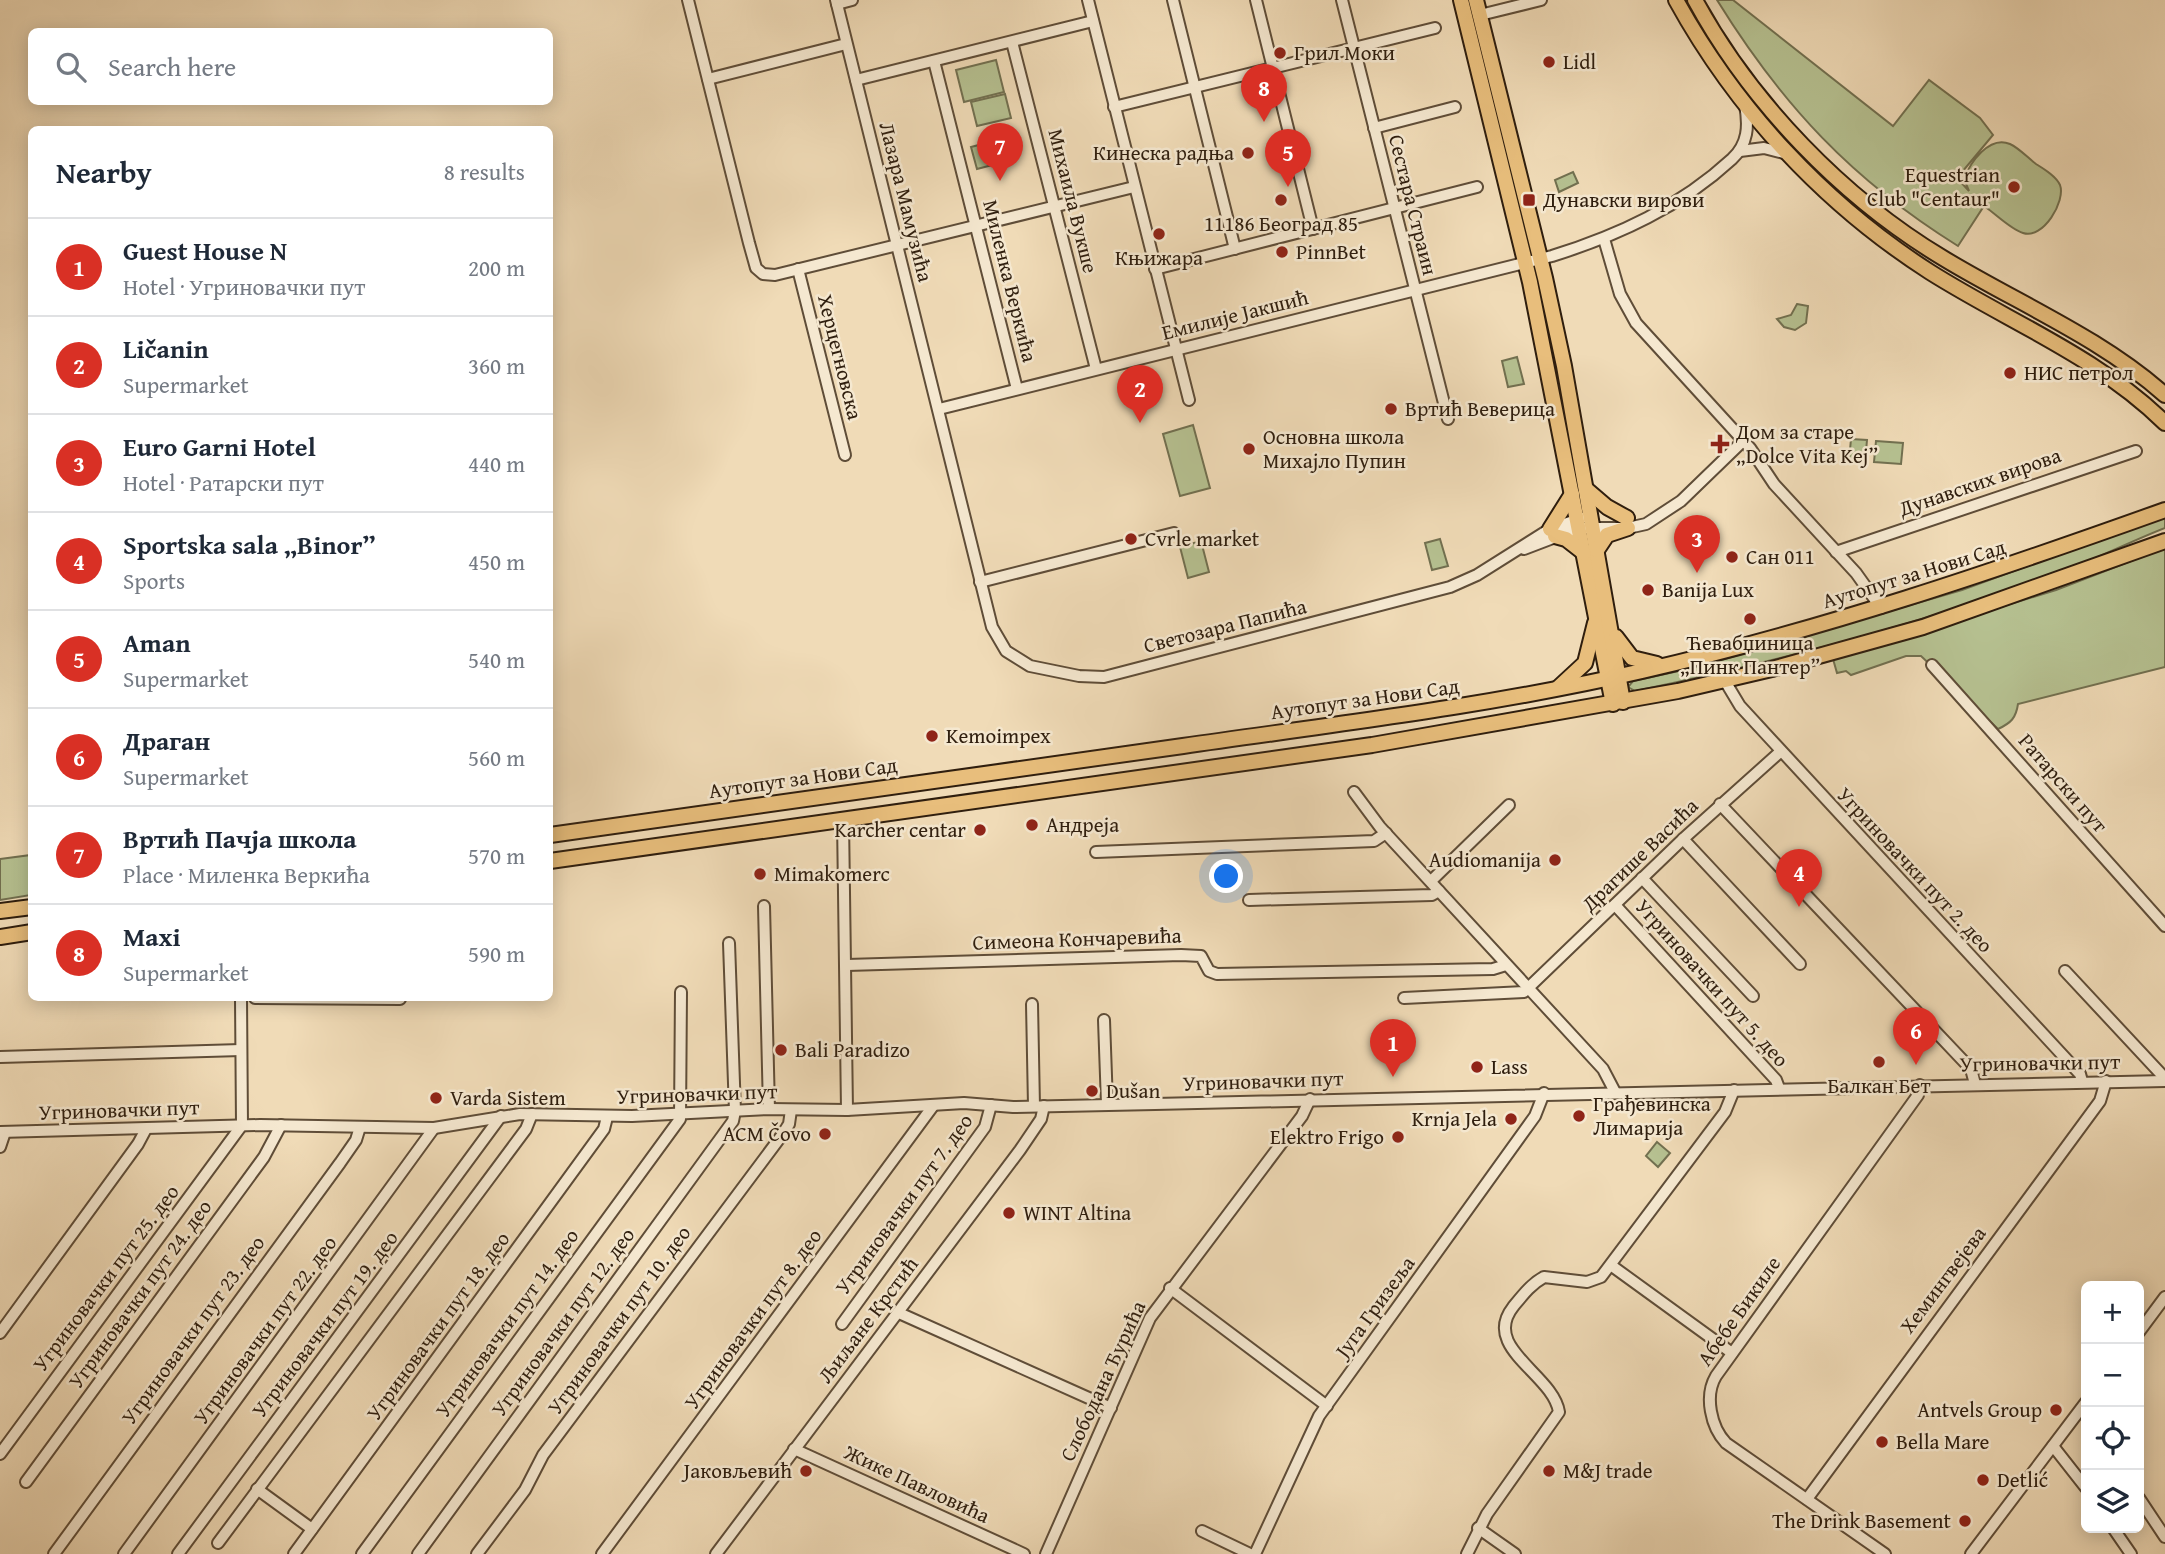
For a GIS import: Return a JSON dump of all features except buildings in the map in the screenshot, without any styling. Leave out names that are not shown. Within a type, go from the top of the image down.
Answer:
[{"type":"main road","points":[[1461,0],[1579,491],[1553,532],[1591,552]]},
{"type":"main road","points":[[1676,0],[1713,61],[1745,104],[1788,154],[1847,210],[1930,272],[2100,370],[2130,391],[2165,423]]},
{"type":"main road","points":[[1695,0],[1735,61],[1777,114],[1859,197],[1941,257],[2116,357],[2165,395]]},
{"type":"main road","points":[[1478,7],[1541,258],[1579,491],[1591,552],[1611,627],[1618,642],[1632,658],[1653,664],[1676,663]]},
{"type":"main road","points":[[1579,491],[1628,523],[1607,536],[1591,552]]},
{"type":"main road","name":"Аутопут за Нови Сад","points":[[553,835],[1392,716],[1556,689],[1676,663],[1881,608],[1977,578],[2163,510]]},
{"type":"main road","points":[[553,861],[1385,743],[1618,703],[1725,681],[1923,627],[2045,586],[2165,541]]},
{"type":"main road","points":[[1591,552],[1597,615],[1618,703]]},
{"type":"main road","points":[[1556,689],[1585,663],[1597,615]]},
{"type":"main road","points":[[1611,627],[1613,677]]},
{"type":"main road","points":[[0,911],[28,908]]},
{"type":"main road","points":[[0,937],[28,933]]},
{"type":"street","points":[[688,0],[756,268],[769,276],[1134,187]]},
{"type":"street","points":[[836,2],[852,0]]},
{"type":"street","points":[[1088,0],[1189,400]]},
{"type":"street","points":[[1173,0],[1235,249]]},
{"type":"street","points":[[1256,0],[1313,229]]},
{"type":"street","name":"Сестара Страин","points":[[1342,0],[1448,419]]},
{"type":"street","points":[[1478,7],[1541,0]]},
{"type":"street","name":"Лазара Мамузића","points":[[836,2],[939,409]]},
{"type":"street","points":[[856,80],[1093,21]]},
{"type":"street","points":[[1114,107],[1435,27]]},
{"type":"street","name":"Михаила Вукше","points":[[1012,42],[1096,369]]},
{"type":"street","points":[[708,79],[846,44]]},
{"type":"street","name":"Миленка Веркића","points":[[934,61],[1017,389]]},
{"type":"street","points":[[1541,258],[1604,239],[1673,205],[1714,175],[1740,151],[1748,128],[1745,104]]},
{"type":"street","points":[[1374,128],[1455,107]]},
{"type":"street","points":[[1740,151],[1764,148],[1788,154]]},
{"type":"street","points":[[1155,268],[1477,187]]},
{"type":"street","points":[[1604,239],[1620,294],[1631,315],[1744,441],[1779,490],[1836,552],[1881,608]]},
{"type":"street","name":"Емилије Јакшић","points":[[939,409],[1541,258]]},
{"type":"street","name":"Херцегновска","points":[[798,269],[845,455]]},
{"type":"street","name":"Светозара Папића","points":[[939,409],[992,627],[1012,656],[1042,670],[1097,678],[1440,591],[1469,580],[1521,549],[1530,549],[1553,532],[1585,522]]},
{"type":"street","points":[[1585,522],[1646,524],[1672,508],[1744,441]]},
{"type":"street","name":"Дунавских вирова","points":[[1836,552],[2136,451]]},
{"type":"street","points":[[980,582],[1174,533]]},
{"type":"street","name":"Ратарски пут","points":[[1931,665],[2165,926]]},
{"type":"street","name":"Угриновачки пут 2. део","points":[[1725,681],[1740,706],[1780,752],[2080,1074],[2082,1081]]},
{"type":"street","name":"Драгише Васића","points":[[1528,989],[1720,804],[1780,752]]},
{"type":"street","points":[[1354,792],[1386,833],[1603,1069],[1615,1092]]},
{"type":"street","points":[[1720,804],[1962,1060],[1973,1074],[1975,1084]]},
{"type":"street","points":[[1431,881],[1509,805]]},
{"type":"street","points":[[843,820],[847,1110]]},
{"type":"street","points":[[1096,852],[1374,841],[1386,833]]},
{"type":"street","points":[[1683,839],[1800,964]]},
{"type":"street","points":[[1642,878],[1753,996]]},
{"type":"street","points":[[1249,900],[1432,895],[1439,891]]},
{"type":"street","name":"Угриновачки пут 5. део","points":[[1615,905],[1776,1080],[1779,1088]]},
{"type":"street","points":[[764,906],[769,1109]]},
{"type":"street","points":[[729,943],[735,1111]]},
{"type":"street","name":"Симеона Кончаревића","points":[[847,965],[1181,955],[1201,956],[1209,971],[1217,974],[1493,969],[1506,965]]},
{"type":"street","points":[[2065,971],[2161,1074],[2164,1081]]},
{"type":"street","points":[[1404,998],[1521,993],[1528,989]]},
{"type":"street","points":[[681,992],[682,1115]]},
{"type":"street","points":[[241,1001],[242,1125]]},
{"type":"street","points":[[1032,1004],[1039,1106]]},
{"type":"street","points":[[1104,1020],[1107,1104]]},
{"type":"street","points":[[0,1057],[241,1050]]},
{"type":"street","name":"Хемингвејева","points":[[1807,1499],[2099,1101],[2106,1081]]},
{"type":"street","name":"Угриновачки пут","points":[[3,1132],[242,1125],[434,1128],[501,1116],[531,1114],[607,1117],[769,1109],[847,1110],[1920,1084],[2164,1081]]},
{"type":"street","name":"Абебе Бикиле","points":[[1885,1554],[1720,1436],[1712,1416],[1711,1386],[1917,1095],[1920,1084]]},
{"type":"street","points":[[1467,1554],[1478,1528],[1559,1412],[1546,1385],[1507,1342],[1503,1328],[1506,1317],[1522,1295],[1544,1277],[1590,1282],[1612,1266],[1725,1112],[1734,1090]]},
{"type":"street","name":"Југа Гризеља","points":[[1252,1554],[1307,1438],[1327,1406],[1535,1116],[1544,1093]]},
{"type":"street","name":"Слободана Ђурића","points":[[1046,1554],[1147,1325],[1170,1288],[1302,1116],[1310,1099]]},
{"type":"street","name":"Угриновачки пут 7. део","points":[[842,1324],[985,1127],[991,1105]]},
{"type":"street","name":"Угриновачки пут 8. део","points":[[602,1554],[933,1106]]},
{"type":"street","name":"Љиљане Крстић","points":[[716,1554],[1020,1150],[1041,1119],[1039,1106]]},
{"type":"street","name":"Угриновачки пут 10. део","points":[[477,1554],[525,1490],[543,1455],[782,1135],[789,1124],[791,1110]]},
{"type":"street","name":"Угриновачки пут 12. део","points":[[418,1554],[708,1158],[730,1126],[735,1111]]},
{"type":"street","points":[[218,1543],[526,1129],[531,1114]]},
{"type":"street","name":"Угриновачки пут 14. део","points":[[362,1554],[682,1115]]},
{"type":"street","name":"Угриновачки пут 19. део","points":[[178,1554],[501,1116]]},
{"type":"street","name":"Угриновачки пут 18. део","points":[[294,1554],[526,1238],[604,1129],[607,1117]]},
{"type":"street","name":"Угриновачки пут 25. део","points":[[0,1454],[242,1125]]},
{"type":"street","name":"Угриновачки пут 24. део","points":[[26,1482],[264,1157],[281,1125]]},
{"type":"street","name":"Угриновачки пут 23. део","points":[[54,1554],[340,1163],[356,1140],[360,1127]]},
{"type":"street","name":"Угриновачки пут 22. део","points":[[124,1554],[434,1128]]},
{"type":"street","points":[[0,1333],[138,1144],[146,1129]]},
{"type":"street","points":[[0,1147],[3,1132]]},
{"type":"street","points":[[1612,1266],[1732,1353]]},
{"type":"street","points":[[1170,1288],[1327,1406]]},
{"type":"street","points":[[2144,1325],[2165,1297]]},
{"type":"street","points":[[899,1313],[1111,1408]]},
{"type":"street","points":[[1971,1554],[2053,1446],[2081,1417]]},
{"type":"street","points":[[2053,1446],[2081,1482]]},
{"type":"street","name":"Жике Павловића","points":[[794,1449],[1024,1554]]},
{"type":"street","points":[[257,1489],[312,1529]]},
{"type":"street","points":[[2144,1506],[2165,1537]]},
{"type":"street","points":[[1478,1528],[1515,1554]]},
{"type":"street","points":[[1202,1531],[1252,1554]]},
{"type":"street","points":[[2116,1533],[2131,1554]]},
{"type":"green space","points":[[1717,0],[1733,0],[1893,126],[1929,80],[1980,118],[1993,135],[1957,178],[1969,191],[1964,179],[1981,152],[1995,143],[2010,144],[2050,173],[2060,185],[2060,200],[2051,218],[2038,231],[2023,233],[1984,206],[1958,246],[1885,194],[1822,138],[1767,73]]},
{"type":"green space","points":[[996,60],[1004,92],[964,102],[956,70]]},
{"type":"green space","points":[[1005,94],[1011,118],[977,126],[971,102]]},
{"type":"green space","points":[[994,141],[1000,163],[977,169],[971,147]]},
{"type":"green space","points":[[1573,172],[1578,183],[1559,192],[1555,180]]},
{"type":"green space","points":[[1797,304],[1808,306],[1806,323],[1795,330],[1784,327],[1777,319],[1791,315]]},
{"type":"green space","points":[[1517,357],[1524,384],[1508,387],[1502,361]]},
{"type":"green space","points":[[1193,425],[1210,488],[1180,496],[1163,434]]},
{"type":"green space","points":[[1851,439],[1867,440],[1865,463],[1849,461]]},
{"type":"green space","points":[[1876,441],[1903,443],[1901,464],[1874,462]]},
{"type":"green space","points":[[2165,516],[2165,528],[2067,570],[1961,607],[1744,667],[1635,691],[1628,687],[1633,681],[1697,667],[1962,590]]},
{"type":"green space","points":[[1440,539],[1448,566],[1432,570],[1425,543]]},
{"type":"green space","points":[[1201,541],[1209,572],[1188,578],[1180,547]]},
{"type":"green space","points":[[2165,548],[2165,667],[2018,704],[2012,720],[1998,729],[1921,656],[1906,656],[1851,675],[1846,671],[1837,673],[1833,659],[2056,590]]},
{"type":"green space","points":[[28,855],[28,895],[0,900],[0,859]]},
{"type":"green space","points":[[1657,1142],[1670,1153],[1658,1167],[1646,1156]]},
{"type":"place","name":"Грил Моки","points":[[1280,53]]},
{"type":"place","name":"Lidl","points":[[1549,62]]},
{"type":"place","name":"Maxi","points":[[1264,122]]},
{"type":"place","name":"Кинеска радња","points":[[1248,153]]},
{"type":"place","name":"Вртић Пачја школа","points":[[1000,181]]},
{"type":"place","name":"Aman","points":[[1288,187]]},
{"type":"place","name":"Equestrian Club \"Centaur\"","points":[[2014,187]]},
{"type":"place","name":"11186 Београд 85","points":[[1281,200]]},
{"type":"place","name":"Дунавски вирови","points":[[1529,200]]},
{"type":"place","name":"Књижара","points":[[1159,234]]},
{"type":"place","name":"PinnBet","points":[[1282,252]]},
{"type":"place","name":"НИС петрол","points":[[2010,373]]},
{"type":"place","name":"Вртић Веверица","points":[[1391,409]]},
{"type":"place","name":"Ličanin","points":[[1140,423]]},
{"type":"place","name":"Дом за старе „Dolce Vita Kej”","points":[[1720,444]]},
{"type":"place","name":"Основна школа Михајло Пупин","points":[[1249,449]]},
{"type":"place","name":"Cvrle market","points":[[1131,539]]},
{"type":"place","name":"Сан 011","points":[[1732,557]]},
{"type":"place","name":"Euro Garni Hotel","points":[[1697,573]]},
{"type":"place","name":"Banija Lux","points":[[1648,590]]},
{"type":"place","name":"Ћевабџиница „Пинк Пантер”","points":[[1750,619]]},
{"type":"place","name":"Kemoimpex","points":[[932,736]]},
{"type":"place","name":"Андреја","points":[[1032,825]]},
{"type":"place","name":"Karcher centar","points":[[980,830]]},
{"type":"place","name":"Audiomanija","points":[[1555,860]]},
{"type":"place","name":"Mimakomerc","points":[[760,874]]},
{"type":"place","name":"Sportska sala „Binor”","points":[[1799,907]]},
{"type":"place","name":"Bali Paradizo","points":[[781,1050]]},
{"type":"place","name":"Балкан Бет","points":[[1879,1062]]},
{"type":"place","name":"Драган","points":[[1916,1065]]},
{"type":"place","name":"Lass","points":[[1477,1067]]},
{"type":"place","name":"Guest House N","points":[[1393,1077]]},
{"type":"place","name":"Dušan","points":[[1092,1091]]},
{"type":"place","name":"Varda Sistem","points":[[436,1098]]},
{"type":"place","name":"Грађевинска Лимарија","points":[[1579,1116]]},
{"type":"place","name":"Krnja Jela","points":[[1511,1119]]},
{"type":"place","name":"ACM Čovo","points":[[825,1134]]},
{"type":"place","name":"Elektro Frigo","points":[[1398,1137]]},
{"type":"place","name":"WINT Altina","points":[[1009,1213]]},
{"type":"place","name":"Antvels Group","points":[[2056,1410]]},
{"type":"place","name":"Bella Mare","points":[[1882,1442]]},
{"type":"place","name":"Јаковљевић","points":[[806,1471]]},
{"type":"place","name":"M&J trade","points":[[1549,1471]]},
{"type":"place","name":"Detlić","points":[[1983,1480]]},
{"type":"place","name":"The Drink Basement","points":[[1965,1521]]}]
